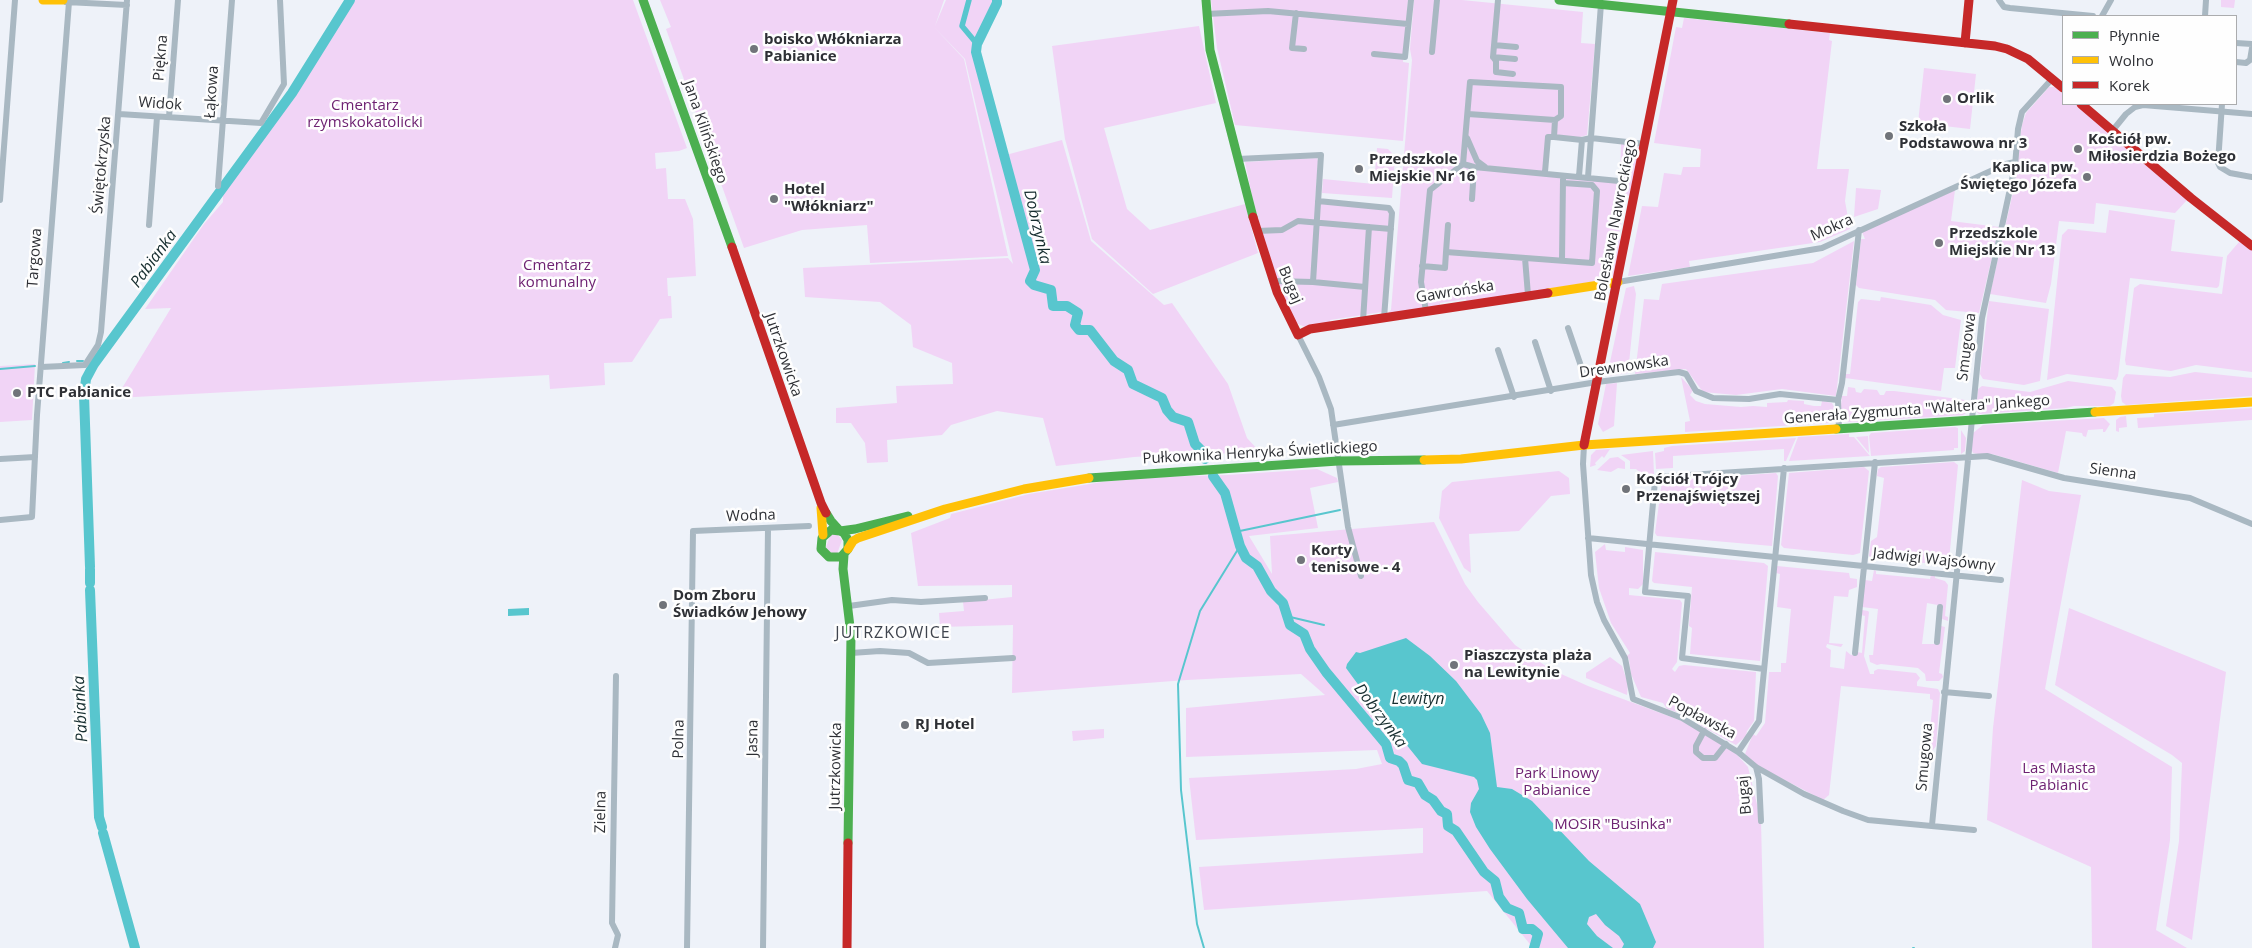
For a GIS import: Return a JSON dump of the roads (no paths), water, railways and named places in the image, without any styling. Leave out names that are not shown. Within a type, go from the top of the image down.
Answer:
[{"type":"street","points":[[0,200],[15,0]]},
{"type":"street","points":[[43,0],[127,3]]},
{"type":"street","name":"Piękna","points":[[169,118],[178,0]]},
{"type":"street","name":"Łąkowa","points":[[218,186],[232,0]]},
{"type":"street","name":"Widok","points":[[119,114],[260,123],[284,84],[280,0]]},
{"type":"street","name":"Jana Kilińskiego","points":[[643,0],[680,98],[740,273]]},
{"type":"street","name":"Bugaj","points":[[1206,0],[1210,50],[1257,231],[1273,281],[1326,393],[1333,425],[1348,527],[1361,576]]},
{"type":"street","points":[[1374,54],[1405,57],[1411,0]]},
{"type":"street","points":[[1432,52],[1437,0]]},
{"type":"street","points":[[1498,0],[1494,45],[1496,72],[1513,74]]},
{"type":"street","points":[[1560,0],[1995,46],[2017,53],[2028,59],[2062,87]]},
{"type":"street","name":"Bolesława Nawrockiego","points":[[1584,445],[1673,0]]},
{"type":"street","points":[[1965,43],[1969,0]]},
{"type":"street","points":[[1999,0],[2004,7],[2010,8],[2092,15]]},
{"type":"street","points":[[2103,15],[2111,0]]},
{"type":"street","points":[[2205,15],[2206,0]]},
{"type":"street","name":"Targowa","points":[[0,520],[32,517],[65,1]]},
{"type":"street","name":"Świętokrzyska","points":[[41,367],[85,365],[98,345],[101,332],[127,3]]},
{"type":"street","points":[[1588,176],[1601,4]]},
{"type":"street","points":[[1206,14],[1268,11],[1408,24]]},
{"type":"street","points":[[1296,13],[1292,48],[1304,49]]},
{"type":"street","points":[[2237,43],[2252,44]]},
{"type":"street","points":[[1494,45],[1516,47]]},
{"type":"street","points":[[2237,62],[2246,63],[2250,60],[2252,48]]},
{"type":"street","points":[[1494,57],[1514,59]]},
{"type":"street","name":"Smugowa","points":[[1932,825],[1971,420],[1984,307],[2015,162],[2018,129],[2022,112],[2052,78]]},
{"type":"street","points":[[1426,311],[1421,292],[1430,190],[1463,164],[1470,82],[1562,87],[1561,116],[1555,120],[1468,114]]},
{"type":"street","points":[[2083,105],[2191,198],[2252,246]]},
{"type":"street","points":[[2222,105],[2218,163],[2220,167],[2230,173],[2252,177]]},
{"type":"street","points":[[2113,130],[2126,114],[2135,107],[2143,106],[2252,114]]},
{"type":"street","points":[[149,225],[157,117]]},
{"type":"street","points":[[1554,138],[1555,120]]},
{"type":"street","points":[[1466,129],[1470,149],[1477,161],[1483,167],[1488,168]]},
{"type":"street","points":[[1545,172],[1548,137],[1582,140],[1591,138],[1645,144]]},
{"type":"street","points":[[1579,176],[1582,140]]},
{"type":"street","points":[[1238,159],[1321,155],[1313,282]]},
{"type":"street","name":"Mokra","points":[[1618,282],[1810,252],[2015,162]]},
{"type":"street","points":[[1463,164],[1474,167],[1588,176],[1619,181]]},
{"type":"street","points":[[1472,199],[1474,167]]},
{"type":"street","points":[[1562,260],[1563,174]]},
{"type":"street","points":[[1446,252],[1592,263],[1597,191],[1592,186],[1563,183]]},
{"type":"street","points":[[1318,202],[1389,208],[1392,213],[1384,318]]},
{"type":"street","points":[[1257,231],[1282,230],[1298,221],[1390,229]]},
{"type":"street","points":[[1422,266],[1445,268],[1448,225]]},
{"type":"street","points":[[1363,321],[1369,227]]},
{"type":"street","points":[[1839,429],[1838,400],[1843,379],[1859,230]]},
{"type":"street","points":[[1525,258],[1528,295]]},
{"type":"street","name":"Jutrzkowicka","points":[[740,273],[820,503],[831,521],[840,531]]},
{"type":"street","points":[[1273,281],[1313,282],[1365,287]]},
{"type":"street","name":"Gawrońska","points":[[1298,334],[1310,329],[1618,282]]},
{"type":"street","name":"Drewnowska","points":[[1568,328],[1582,369],[1598,378]]},
{"type":"street","points":[[1535,342],[1550,391]]},
{"type":"street","points":[[1498,350],[1514,397]]},
{"type":"street","name":"Drewnowska","points":[[1333,425],[1550,391],[1598,378],[1679,372],[1686,374],[1696,391],[1713,398],[1749,399],[1780,394],[1838,400]]},
{"type":"street","name":"Generała Zygmunta \"Waltera\" Jankego","points":[[1584,445],[2252,402]]},
{"type":"street","name":"Pułkownika Henryka Świetlickiego","points":[[840,531],[940,510],[1024,489],[1101,476],[1338,460],[1461,459],[1584,445]]},
{"type":"street","name":"Popławska","points":[[1584,445],[1583,464],[1591,575],[1597,602],[1604,620],[1625,658],[1634,699],[1682,718],[1726,744],[1756,767],[1804,794],[1868,820],[1974,830]]},
{"type":"street","points":[[1764,669],[1682,658],[1688,596],[1645,592],[1655,480],[1658,477],[1969,456]]},
{"type":"street","name":"Sienna","points":[[1969,456],[1995,457],[2064,478],[2171,494],[2203,502],[2252,524]]},
{"type":"street","points":[[0,459],[35,457]]},
{"type":"street","name":"Jadwigi Wajsówny","points":[[1855,653],[1875,462]]},
{"type":"street","points":[[1738,752],[1759,721],[1784,468]]},
{"type":"street","points":[[2170,502],[2171,494]]},
{"type":"street","name":"Jutrzkowicka","points":[[820,503],[823,535]]},
{"type":"street","name":"Pułkownika Henryka Świetlickiego","points":[[846,552],[853,541],[858,538],[940,510]]},
{"type":"street","name":"Wodna","points":[[693,531],[809,526]]},
{"type":"street","name":"Jasna","points":[[763,948],[768,528]]},
{"type":"street","points":[[831,530],[840,531],[847,536],[846,552],[833,558],[826,555],[821,549],[821,541],[823,535],[831,530]]},
{"type":"street","name":"Polna","points":[[687,948],[693,531]]},
{"type":"street","name":"Jadwigi Wajsówny","points":[[1588,538],[2001,580]]},
{"type":"street","name":"Jutrzkowicka","points":[[846,552],[845,584],[849,606],[851,653],[848,948]]},
{"type":"street","name":"Jutrzkowicka","points":[[833,558],[845,584]]},
{"type":"street","points":[[849,606],[892,600],[921,602],[985,598]]},
{"type":"street","points":[[1937,642],[1940,607]]},
{"type":"street","points":[[1939,622],[1951,624]]},
{"type":"street","points":[[851,653],[880,651],[909,653],[928,663],[1013,658]]},
{"type":"street","name":"Zielna","points":[[615,948],[618,935],[612,923],[616,676]]},
{"type":"street","points":[[1944,692],[1989,696]]},
{"type":"street","points":[[1704,731],[1696,746],[1696,752],[1703,758],[1715,758],[1726,744]]},
{"type":"street","name":"Bugaj","points":[[1756,767],[1759,778],[1761,821]]},
{"type":"water","points":[[529,608],[529,615],[508,616],[508,609]]},
{"type":"water","name":"Lewityn","points":[[1406,638],[1430,656],[1456,681],[1481,714],[1490,733],[1497,787],[1512,789],[1532,801],[1589,861],[1640,904],[1656,942],[1653,948],[1622,948],[1624,944],[1619,936],[1605,925],[1596,914],[1589,917],[1587,924],[1597,936],[1613,948],[1568,948],[1527,899],[1476,827],[1470,812],[1471,803],[1479,789],[1477,780],[1474,777],[1422,764],[1397,733],[1393,732],[1346,668],[1356,652],[1360,653]]},
{"type":"waterway","name":"Pabianka","points":[[90,567],[84,395],[86,379],[94,364],[292,93],[350,0]]},
{"type":"waterway","points":[[969,0],[962,26],[977,44]]},
{"type":"waterway","name":"Dobrzynka","points":[[997,0],[977,44],[976,52],[1035,270],[1030,281],[1034,285],[1051,290],[1053,306],[1067,306],[1078,313],[1075,325],[1079,330],[1090,330],[1114,361],[1128,370],[1133,384],[1162,398],[1167,410],[1173,417],[1188,422],[1195,444],[1202,451],[1205,459]]},
{"type":"waterway","points":[[77,361],[83,361]]},
{"type":"waterway","points":[[63,363],[69,362]]},
{"type":"waterway","points":[[0,369],[35,366]]},
{"type":"waterway","name":"Dobrzynka","points":[[1213,476],[1225,493],[1240,546],[1246,558],[1257,566],[1271,591],[1283,603],[1290,625],[1304,634],[1310,649],[1326,672],[1386,744],[1390,758],[1399,761],[1403,765],[1408,780],[1418,783],[1425,795],[1433,800],[1441,811],[1447,814],[1448,826],[1456,831],[1484,872],[1495,881],[1499,897],[1507,908],[1519,913],[1523,929],[1532,929],[1538,934],[1534,948]]},
{"type":"waterway","points":[[1235,532],[1340,510]]},
{"type":"waterway","points":[[1204,948],[1197,924],[1181,790],[1178,684],[1200,611],[1240,546]]},
{"type":"waterway","name":"Pabianka","points":[[90,569],[90,583]]},
{"type":"waterway","name":"Pabianka","points":[[90,590],[99,817],[102,827]]},
{"type":"waterway","points":[[1286,616],[1324,625]]},
{"type":"waterway","name":"Pabianka","points":[[103,833],[135,948]]},
{"type":"place","name":"boisko Włókniarza Pabianice","points":[[754,49]]},
{"type":"place","name":"Orlik","points":[[1947,99]]},
{"type":"place","name":"Szkoła Podstawowa nr 3","points":[[1889,136]]},
{"type":"place","name":"Kościół pw. Miłosierdzia Bożego","points":[[2078,149]]},
{"type":"place","name":"Przedszkole Miejskie Nr 16","points":[[1359,169]]},
{"type":"place","name":"Kaplica pw. Świętego Józefa","points":[[2087,177]]},
{"type":"place","name":"Hotel \"Włókniarz\"","points":[[774,199]]},
{"type":"place","name":"Przedszkole Miejskie Nr 13","points":[[1939,243]]},
{"type":"place","name":"PTC Pabianice","points":[[17,393]]},
{"type":"place","name":"Kościół Trójcy Przenajświętszej","points":[[1626,489]]},
{"type":"place","name":"Korty tenisowe - 4","points":[[1301,560]]},
{"type":"place","name":"Dom Zboru Świadków Jehowy","points":[[663,605]]},
{"type":"place","name":"Piaszczysta plaża na Lewitynie","points":[[1454,665]]},
{"type":"place","name":"RJ Hotel","points":[[905,725]]},
{"type":"district","name":"JUTRZKOWICE","points":[[893,633]]},
{"type":"park label","name":"Cmentarz rzymskokatolicki","points":[[365,114]]},
{"type":"park label","name":"Cmentarz komunalny","points":[[557,274]]},
{"type":"park label","name":"Las Miasta Pabianic","points":[[2059,778]]},
{"type":"park label","name":"Park Linowy Pabianice","points":[[1557,782]]},
{"type":"park label","name":"MOSiR \"Businka\"","points":[[1613,825]]}]
